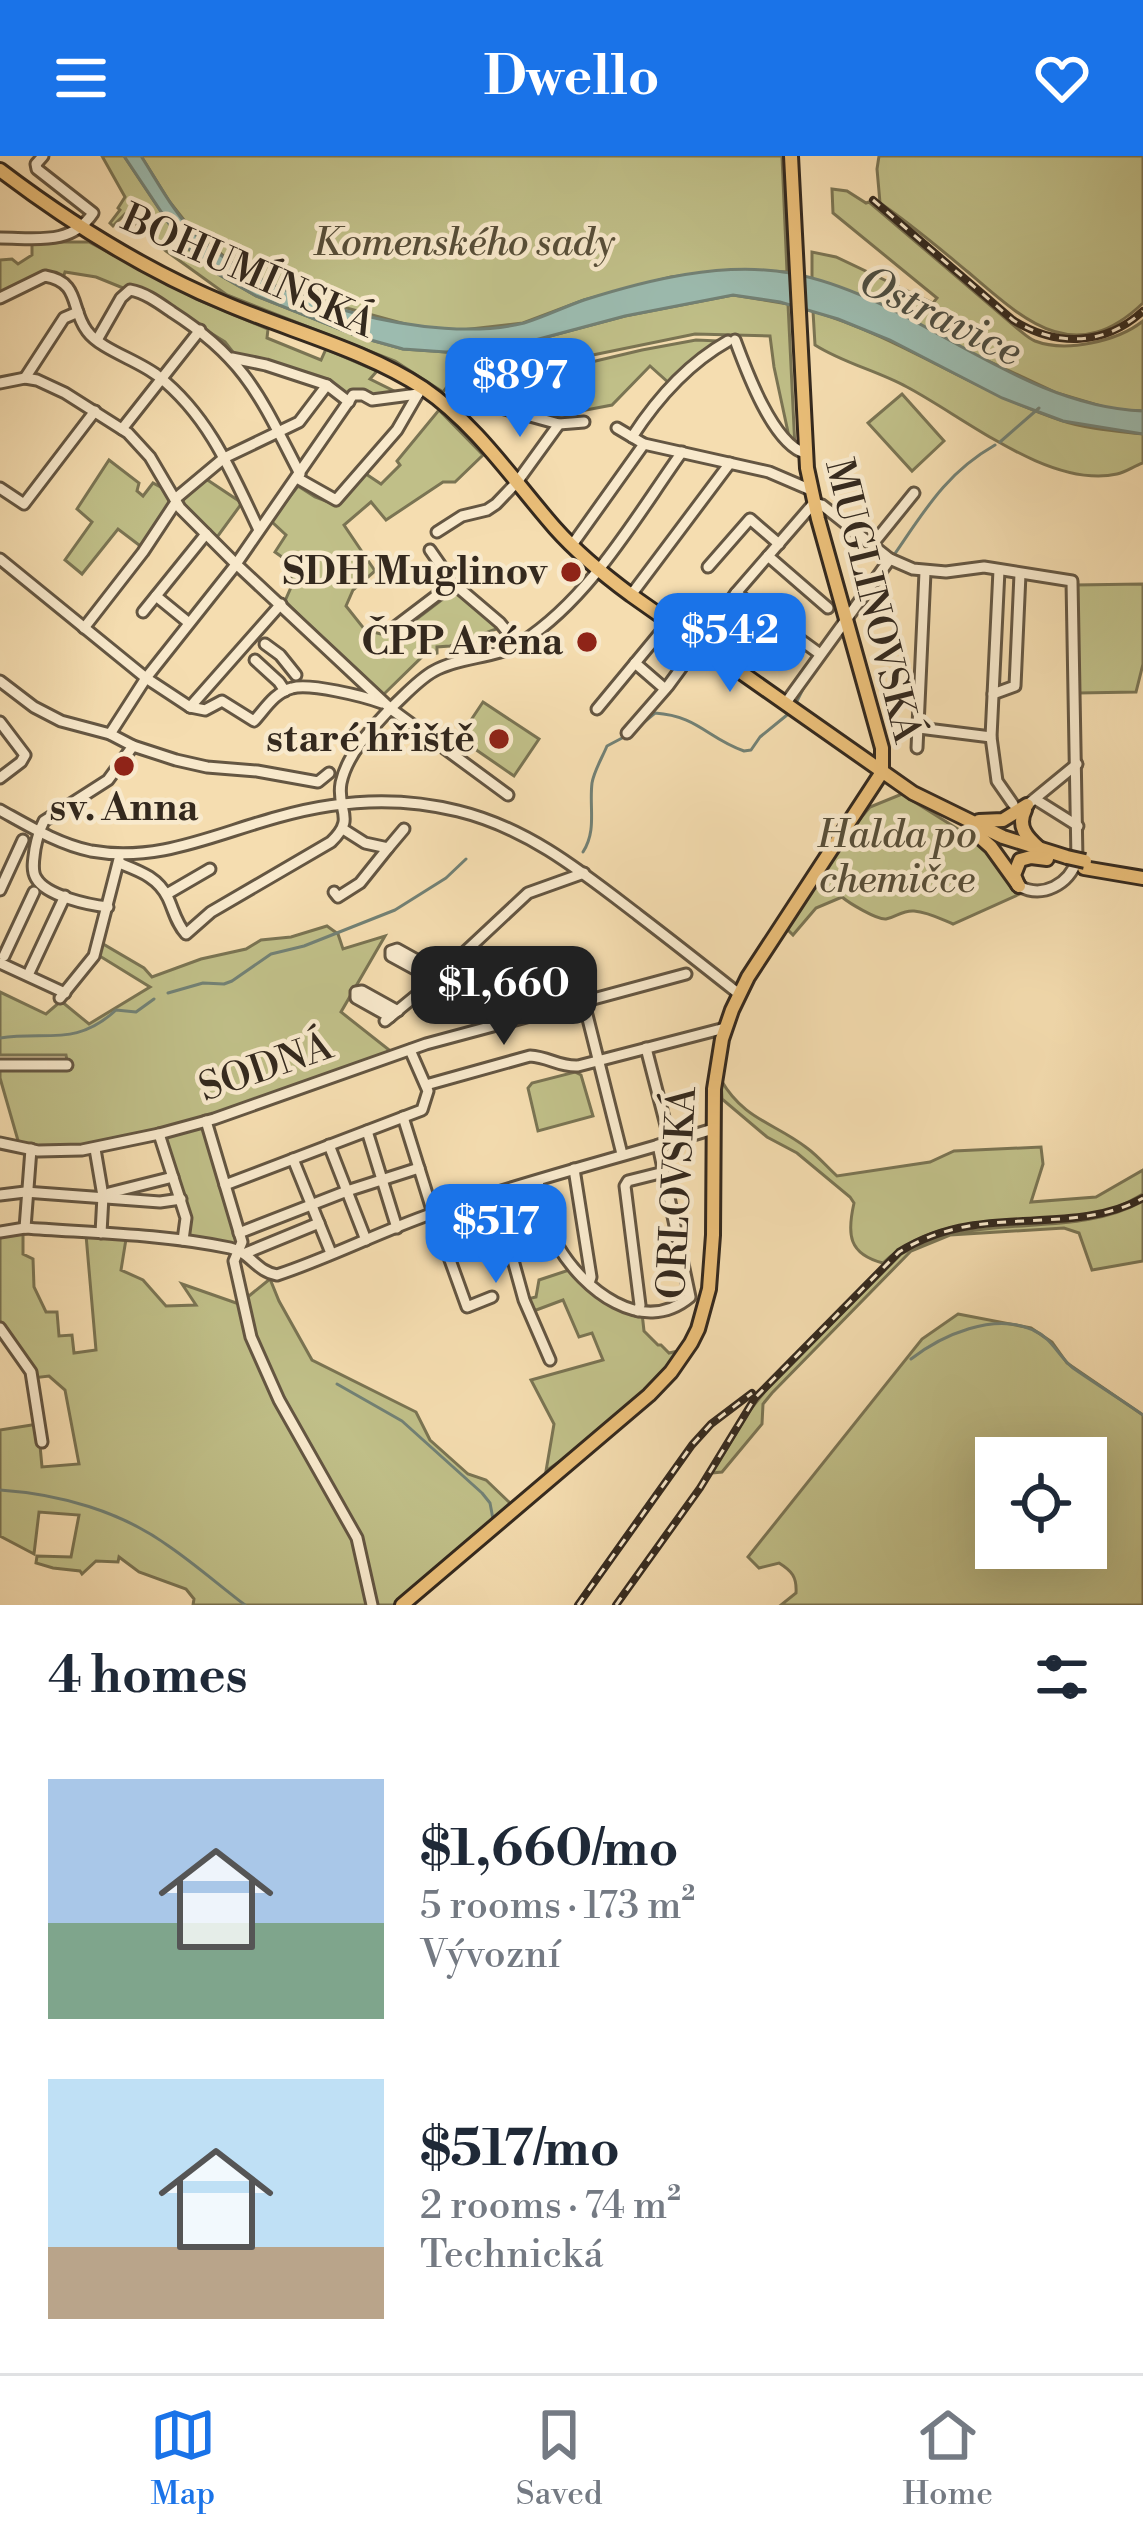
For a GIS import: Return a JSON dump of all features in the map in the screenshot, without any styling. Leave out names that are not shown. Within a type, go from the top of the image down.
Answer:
[{"type":"main road","name":"MUGLINOVSKÁ","points":[[791,156],[805,453],[880,745],[882,772]]},
{"type":"main road","name":"BOHUMÍNSKÁ","points":[[0,170],[81,228],[139,262],[205,295],[385,367],[451,409],[572,545],[631,595],[913,793],[1046,855]]},
{"type":"main road","points":[[858,755],[871,754],[880,745],[913,793]]},
{"type":"main road","name":"ORLOVSKÁ","points":[[403,1605],[633,1410],[664,1380],[691,1343],[704,1313],[712,1263],[716,1064],[725,1028],[770,942],[882,772]]},
{"type":"main road","name":"BOHUMÍNSKÁ","points":[[913,793],[928,807],[972,830],[1046,855],[1143,875]]},
{"type":"main road","points":[[961,817],[1003,820],[1025,803]]},
{"type":"main road","points":[[1025,803],[1024,833],[1046,855]]},
{"type":"main road","points":[[972,830],[991,847],[1019,886]]},
{"type":"main road","points":[[1019,886],[1014,875],[1020,860],[1046,855]]},
{"type":"street","points":[[0,238],[62,237],[81,228],[93,213],[37,169],[43,156]]},
{"type":"street","points":[[0,298],[38,279],[53,277],[69,287],[87,331],[162,379],[208,429],[259,530]]},
{"type":"street","points":[[97,340],[130,290],[142,292],[200,330],[256,388],[299,476],[336,500],[397,430],[420,391]]},
{"type":"street","points":[[25,378],[61,322],[78,312]]},
{"type":"street","points":[[122,429],[200,330]]},
{"type":"street","points":[[632,437],[679,380],[731,340],[787,443],[805,453]]},
{"type":"street","points":[[232,358],[327,385],[349,402]]},
{"type":"street","points":[[0,383],[25,378],[49,385],[122,429],[150,458],[176,501],[236,563],[389,706],[508,795]]},
{"type":"street","points":[[84,628],[176,501],[224,458],[304,417],[327,385]]},
{"type":"street","points":[[110,734],[353,395],[372,400],[420,391]]},
{"type":"street","points":[[451,409],[457,402],[476,401],[559,424],[584,422]]},
{"type":"street","points":[[0,488],[24,504],[95,411]]},
{"type":"street","points":[[437,532],[464,515],[493,507],[559,424]]},
{"type":"street","points":[[617,428],[644,444],[769,472],[813,497],[890,559],[925,572],[978,567],[1072,581],[1076,861],[1073,871],[1053,888],[1037,892],[1019,886]]},
{"type":"street","points":[[572,545],[644,444]]},
{"type":"street","points":[[0,810],[38,831],[119,858],[148,875],[166,894],[186,934],[211,912],[331,842],[343,829],[341,784],[352,755],[389,706],[433,671],[518,645],[556,614],[598,570],[682,452]]},
{"type":"street","points":[[631,595],[730,463]]},
{"type":"street","points":[[872,545],[914,493]]},
{"type":"street","points":[[627,733],[813,497]]},
{"type":"street","points":[[708,567],[750,519],[778,544]]},
{"type":"street","points":[[143,612],[206,534]]},
{"type":"street","points":[[430,550],[454,583],[518,645]]},
{"type":"street","points":[[768,556],[828,608]]},
{"type":"street","points":[[0,559],[146,678],[190,707],[205,710],[222,701],[254,721],[272,700],[302,687],[358,695],[389,706]]},
{"type":"street","points":[[784,704],[890,559]]},
{"type":"street","points":[[999,570],[991,737],[997,781],[1025,803],[1078,826]]},
{"type":"street","points":[[917,748],[925,572]]},
{"type":"street","points":[[993,694],[1015,686],[1020,574]]},
{"type":"street","points":[[395,627],[454,583]]},
{"type":"street","points":[[736,593],[820,654]]},
{"type":"street","points":[[156,596],[189,623]]},
{"type":"street","points":[[190,707],[281,604]]},
{"type":"street","points":[[597,709],[669,622]]},
{"type":"street","points":[[265,644],[296,675]]},
{"type":"street","points":[[255,660],[285,691]]},
{"type":"street","points":[[273,676],[283,660]]},
{"type":"street","points":[[635,663],[665,689]]},
{"type":"street","points":[[0,682],[61,721],[207,767],[318,782],[329,773]]},
{"type":"street","points":[[0,778],[24,759],[24,752],[2,724]]},
{"type":"street","points":[[919,728],[991,737]]},
{"type":"street","points":[[107,907],[85,904],[40,883],[33,871],[38,831],[52,815],[114,775],[133,746]]},
{"type":"street","points":[[1025,803],[1077,764]]},
{"type":"street","points":[[119,858],[166,851],[342,803],[420,804],[483,818],[537,843],[584,873],[739,994]]},
{"type":"street","points":[[343,829],[365,843],[388,848]]},
{"type":"street","points":[[334,892],[338,897],[360,883],[404,829]]},
{"type":"street","points":[[0,890],[21,845],[34,856]]},
{"type":"street","points":[[34,892],[2,960],[63,996],[94,956],[119,858]]},
{"type":"street","points":[[166,894],[210,868]]},
{"type":"street","points":[[391,1016],[529,893],[584,873]]},
{"type":"street","points":[[28,975],[65,896]]},
{"type":"street","points":[[14,936],[40,949]]},
{"type":"street","points":[[711,972],[728,977],[743,974],[770,942]]},
{"type":"street","points":[[436,980],[392,957],[391,951],[397,949],[436,980],[439,997]]},
{"type":"street","name":"SODNÁ","points":[[0,1143],[61,1151],[159,1134],[410,1050],[686,974]]},
{"type":"street","points":[[584,1003],[622,1154]]},
{"type":"street","points":[[427,1085],[530,1056],[564,1067],[578,1066],[725,1028]]},
{"type":"street","points":[[538,1182],[557,1245],[572,1267],[613,1302],[638,1311],[660,1312],[674,1308],[689,1291],[664,1172],[664,1143],[646,1048]]},
{"type":"street","points":[[225,1185],[422,1110],[427,1085],[410,1050]]},
{"type":"street","points":[[0,1065],[67,1065]]},
{"type":"street","points":[[403,1117],[467,1307],[492,1297]]},
{"type":"street","points":[[206,1121],[242,1242],[234,1261],[251,1336],[279,1400],[357,1538],[371,1605]]},
{"type":"street","points":[[242,1251],[263,1271],[275,1275],[433,1214],[713,1129]]},
{"type":"street","points":[[367,1131],[397,1228]]},
{"type":"street","points":[[159,1134],[186,1218],[183,1240]]},
{"type":"street","points":[[329,1145],[366,1240]]},
{"type":"street","points":[[95,1148],[104,1196],[101,1234]]},
{"type":"street","points":[[25,1228],[31,1149]]},
{"type":"street","points":[[293,1159],[331,1253]]},
{"type":"street","points":[[239,1233],[418,1168]]},
{"type":"street","points":[[574,1169],[589,1283]]},
{"type":"street","points":[[638,1311],[625,1186],[628,1181],[664,1172]]},
{"type":"street","points":[[104,1196],[173,1177]]},
{"type":"street","points":[[0,1191],[160,1202],[181,1199]]},
{"type":"street","points":[[495,1195],[524,1300],[550,1360]]},
{"type":"street","points":[[0,1232],[25,1228],[183,1240],[242,1251],[319,1223]]},
{"type":"street","points":[[0,1328],[32,1372],[42,1442]]},
{"type":"green space","points":[[102,156],[124,156],[182,243],[218,274],[256,296],[403,349],[485,350],[733,295],[788,304],[795,448],[770,336],[695,334],[549,364],[487,367],[457,374],[443,392],[395,361],[227,295],[125,214],[113,226],[110,223],[125,197]]},
{"type":"green space","name":"Komenského sady","points":[[141,156],[782,156],[787,272],[734,270],[671,277],[584,300],[523,323],[453,331],[416,327],[288,292],[237,266],[195,234]]},
{"type":"green space","points":[[879,156],[1143,156],[1143,303],[1118,323],[1094,333],[1072,335],[1030,320],[880,203]]},
{"type":"green space","points":[[832,189],[869,202],[1035,341],[1061,346],[1091,343],[1143,321],[1143,411],[1114,410],[1057,393],[812,279],[812,252],[836,257],[933,303],[937,298],[833,213]]},
{"type":"green space","points":[[32,242],[89,242],[196,299],[268,329],[267,338],[321,360],[326,349],[377,371],[370,379],[400,394],[349,395],[328,382],[236,356],[225,342],[143,291],[96,277],[65,272],[63,278],[0,294],[0,260],[18,264],[32,255]]},
{"type":"green space","points":[[813,311],[1060,420],[1143,434],[1143,463],[1117,474],[1091,476],[1036,461],[907,387],[815,345]]},
{"type":"green space","points":[[696,340],[720,341],[669,383],[650,366],[612,405],[560,415],[566,368]]},
{"type":"green space","points":[[902,394],[944,441],[912,471],[868,423]]},
{"type":"green space","points":[[439,410],[483,455],[455,482],[443,482],[386,520],[371,502],[344,525],[375,571],[353,590],[346,606],[365,630],[393,637],[452,592],[499,628],[437,647],[437,653],[423,656],[382,696],[285,601],[292,585],[289,562],[275,552],[286,535],[271,521],[298,486],[336,505],[363,472],[381,484]]},
{"type":"green space","points":[[109,460],[139,483],[137,491],[143,496],[153,483],[166,490],[172,505],[143,548],[118,529],[82,574],[65,560],[92,522],[77,509]]},
{"type":"green space","points":[[206,479],[242,503],[215,540],[180,503]]},
{"type":"green space","points":[[1143,584],[1143,664],[1136,692],[1079,693],[1075,585]]},
{"type":"green space","name":"staré hřiště","points":[[483,702],[539,739],[514,776],[459,738]]},
{"type":"green space","name":"Halda po chemičce","points":[[902,794],[983,845],[1022,893],[953,924],[914,911],[882,919],[842,897],[816,908],[793,935],[787,929],[853,827],[870,807]]},
{"type":"green space","points":[[327,926],[338,934],[343,949],[385,936],[341,1012],[393,1053],[228,1112],[93,1147],[19,1144],[0,1066],[68,1065],[66,1055],[0,1055],[0,992],[46,1014],[61,1001],[89,1024],[150,987],[98,955],[103,944],[152,977],[246,949],[261,940]]},
{"type":"green space","points":[[575,1072],[581,1075],[593,1116],[538,1131],[528,1088]]},
{"type":"green space","points":[[721,1080],[750,1113],[807,1148],[837,1176],[930,1162],[954,1151],[1041,1147],[1043,1164],[1031,1202],[1096,1197],[1143,1170],[1143,1194],[1109,1210],[1080,1215],[962,1225],[907,1245],[883,1263],[863,1254],[853,1241],[850,1197],[722,1099]]},
{"type":"green space","points":[[203,1125],[237,1238],[234,1245],[188,1238],[162,1136]]},
{"type":"green space","points":[[1143,1201],[1143,1261],[1092,1270],[1079,1233],[1064,1228],[953,1235],[1086,1220]]},
{"type":"green space","points":[[23,1232],[23,1254],[33,1259],[34,1287],[46,1312],[57,1312],[59,1336],[72,1335],[74,1353],[96,1350],[86,1235],[142,1237],[126,1239],[121,1270],[143,1280],[166,1306],[196,1305],[182,1284],[239,1304],[270,1279],[312,1360],[416,1412],[430,1440],[511,1504],[394,1605],[193,1605],[186,1589],[139,1572],[119,1557],[118,1562],[96,1561],[82,1574],[36,1563],[37,1556],[71,1557],[79,1515],[39,1512],[34,1554],[0,1536],[0,1430],[38,1424],[42,1467],[79,1464],[65,1390],[49,1376],[33,1378],[0,1325],[0,1234]]},
{"type":"green space","points":[[947,1236],[911,1251],[772,1393],[763,1404],[762,1424],[722,1472],[712,1473],[770,1385],[901,1254]]},
{"type":"green space","points":[[572,1269],[594,1291],[642,1313],[644,1331],[669,1353],[678,1351],[635,1401],[546,1471],[554,1424],[531,1380],[603,1360],[592,1333],[579,1337],[563,1300],[531,1312],[527,1299],[536,1297],[539,1280]]},
{"type":"green space","points":[[958,1314],[1031,1328],[1052,1342],[1067,1363],[1143,1415],[1143,1605],[781,1605],[796,1593],[793,1575],[779,1563],[759,1568],[748,1557],[922,1339]]},
{"type":"shaded area","points":[[124,156],[141,156],[190,229],[229,261],[308,299],[353,313],[399,323],[487,329],[524,323],[584,300],[685,274],[738,269],[790,273],[836,285],[880,304],[1051,391],[1096,405],[1143,411],[1143,434],[1063,421],[1002,398],[890,340],[838,319],[780,302],[733,295],[485,350],[403,349],[256,296],[218,274],[182,243]]},
{"type":"waterway","points":[[1000,442],[1039,408]]},
{"type":"waterway","points":[[894,555],[950,480],[995,445]]},
{"type":"waterway","points":[[796,703],[806,683]]},
{"type":"waterway","points":[[636,729],[655,713],[670,715],[744,751],[751,750],[787,715]]},
{"type":"waterway","points":[[583,852],[591,827],[594,774],[607,746],[624,737]]},
{"type":"waterway","points":[[168,993],[203,983],[224,984],[271,954],[395,910],[446,878],[466,859]]},
{"type":"waterway","points":[[0,1038],[74,1033],[116,1010],[136,1012],[154,999]]},
{"type":"waterway","points":[[911,1359],[969,1329],[1018,1325],[1040,1333],[1073,1368],[1143,1415]]},
{"type":"waterway","points":[[337,1384],[402,1421],[482,1493],[493,1519]]},
{"type":"waterway","points":[[0,1490],[67,1500],[131,1523],[245,1605]]},
{"type":"railway","points":[[873,200],[1029,329],[1080,339],[1113,331],[1143,311]]},
{"type":"railway","points":[[616,1605],[700,1488],[755,1398],[899,1252],[960,1228],[1080,1217],[1143,1198]]},
{"type":"railway","points":[[578,1605],[692,1445],[752,1393]]},
{"type":"place","name":"SDH Muglinov","points":[[571,572]]},
{"type":"place","name":"ČPP Aréna","points":[[587,642]]},
{"type":"place","name":"staré hřiště","points":[[499,739]]},
{"type":"place","name":"sv. Anna","points":[[124,766]]},
{"type":"water label","name":"Ostravice","points":[[940,317]]}]
